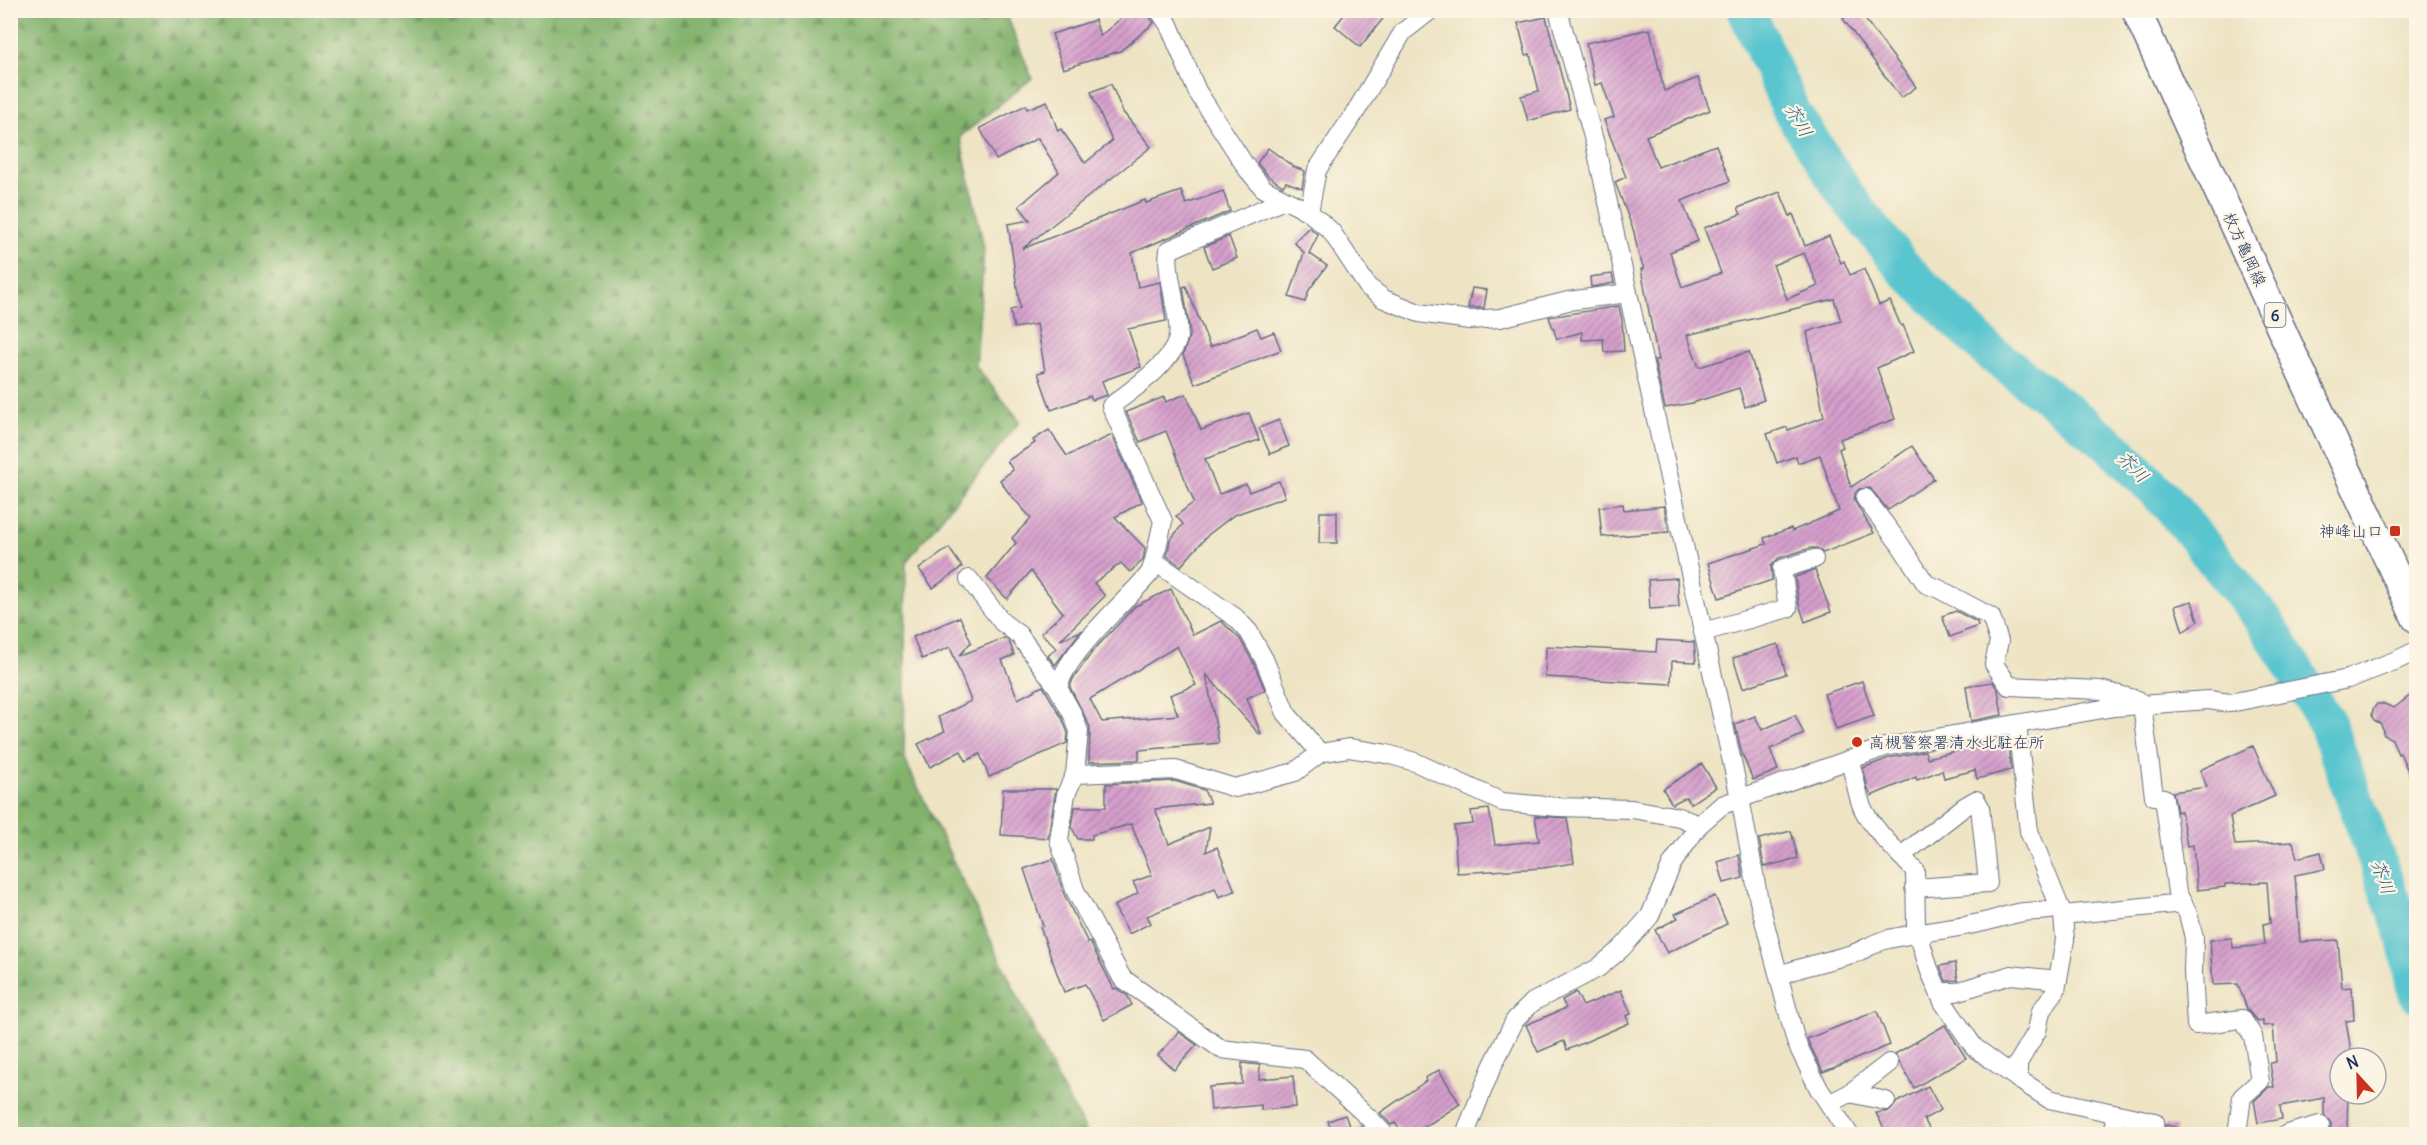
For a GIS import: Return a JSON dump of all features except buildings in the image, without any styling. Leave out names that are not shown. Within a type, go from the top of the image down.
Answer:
[{"type":"main road","name":"枚方亀岡線","points":[[2136,10],[2416,618]]},
{"type":"street","points":[[1159,10],[1169,25],[1197,92],[1233,148],[1264,189],[1309,212],[1331,231],[1368,287],[1384,299],[1419,313],[1470,320],[1500,318],[1568,301],[1628,292]]},
{"type":"street","points":[[1309,212],[1317,170],[1356,111],[1403,32],[1431,10]]},
{"type":"street","points":[[1558,10],[1595,144],[1740,798],[1759,901],[1796,1042],[1819,1089],[1849,1134]]},
{"type":"street","points":[[1058,688],[1060,678],[1074,657],[1092,634],[1150,573],[1154,561],[1163,520],[1111,406],[1154,372],[1173,351],[1178,336],[1167,264],[1169,250],[1284,200]]},
{"type":"street","points":[[1865,498],[1926,584],[1991,617],[2000,641],[1994,664],[2009,686],[2100,690],[2148,704]]},
{"type":"street","points":[[1703,632],[1788,608],[1782,569],[1814,559]]},
{"type":"street","points":[[1154,561],[1236,618],[1249,632],[1264,659],[1286,713],[1320,753]]},
{"type":"street","points":[[969,579],[1002,622],[1019,635],[1058,688],[1072,713],[1078,731],[1076,774],[1066,794],[1059,840],[1075,890],[1122,978],[1221,1049],[1305,1059],[1384,1134]]},
{"type":"street","points":[[1465,1134],[1491,1069],[1515,1020],[1533,1002],[1598,968],[1622,948],[1650,916],[1672,864],[1699,825],[1722,805],[1885,747],[2114,707],[2208,700],[2230,703],[2348,679],[2416,651]]},
{"type":"street","points":[[2148,704],[2154,796],[2164,798],[2177,892],[2183,903],[2194,938],[2196,1025],[2242,1019],[2253,1036],[2260,1081],[2242,1096],[2237,1134]]},
{"type":"street","points":[[2017,724],[2029,831],[2062,912],[2065,940],[2056,990],[2041,1011],[2037,1031],[2018,1064],[2018,1079]]},
{"type":"street","points":[[1076,774],[1176,770],[1235,788],[1295,772],[1320,753],[1349,748],[1387,754],[1415,762],[1502,802],[1558,807],[1632,809],[1679,817],[1699,825]]},
{"type":"street","points":[[1848,760],[1855,774],[1862,808],[1915,871],[1916,926],[1929,969],[1944,1002],[1974,1047],[2049,1099],[2155,1122]]},
{"type":"street","points":[[1901,856],[1976,800],[1980,807],[1988,883],[1914,888]]},
{"type":"street","points":[[1780,975],[1806,965],[1834,960],[1887,939],[1919,935],[1937,929],[1979,923],[2023,912],[2062,912],[2183,903]]},
{"type":"street","points":[[1940,992],[1956,992],[2011,975],[2058,981]]},
{"type":"street","points":[[1828,1104],[1850,1094],[1889,1063]]},
{"type":"street","points":[[1850,1094],[1886,1101]]},
{"type":"street","points":[[2112,1134],[2116,1114]]},
{"type":"street","points":[[2287,1134],[2320,1125]]},
{"type":"green space","points":[[10,11],[1005,11],[1032,78],[960,137],[984,248],[976,367],[1020,421],[906,562],[904,758],[1059,1083],[1088,1134],[11,1134]]},
{"type":"waterway","name":"芥川","points":[[1746,10],[1792,112],[1848,198],[1903,267],[1986,349],[2111,445],[2168,503],[2266,623],[2327,723],[2406,940],[2416,993]]},
{"type":"place","name":"神峰山口","points":[[2395,531]]},
{"type":"place","name":"高槻警察署清水北駐在所","points":[[1857,742]]}]
